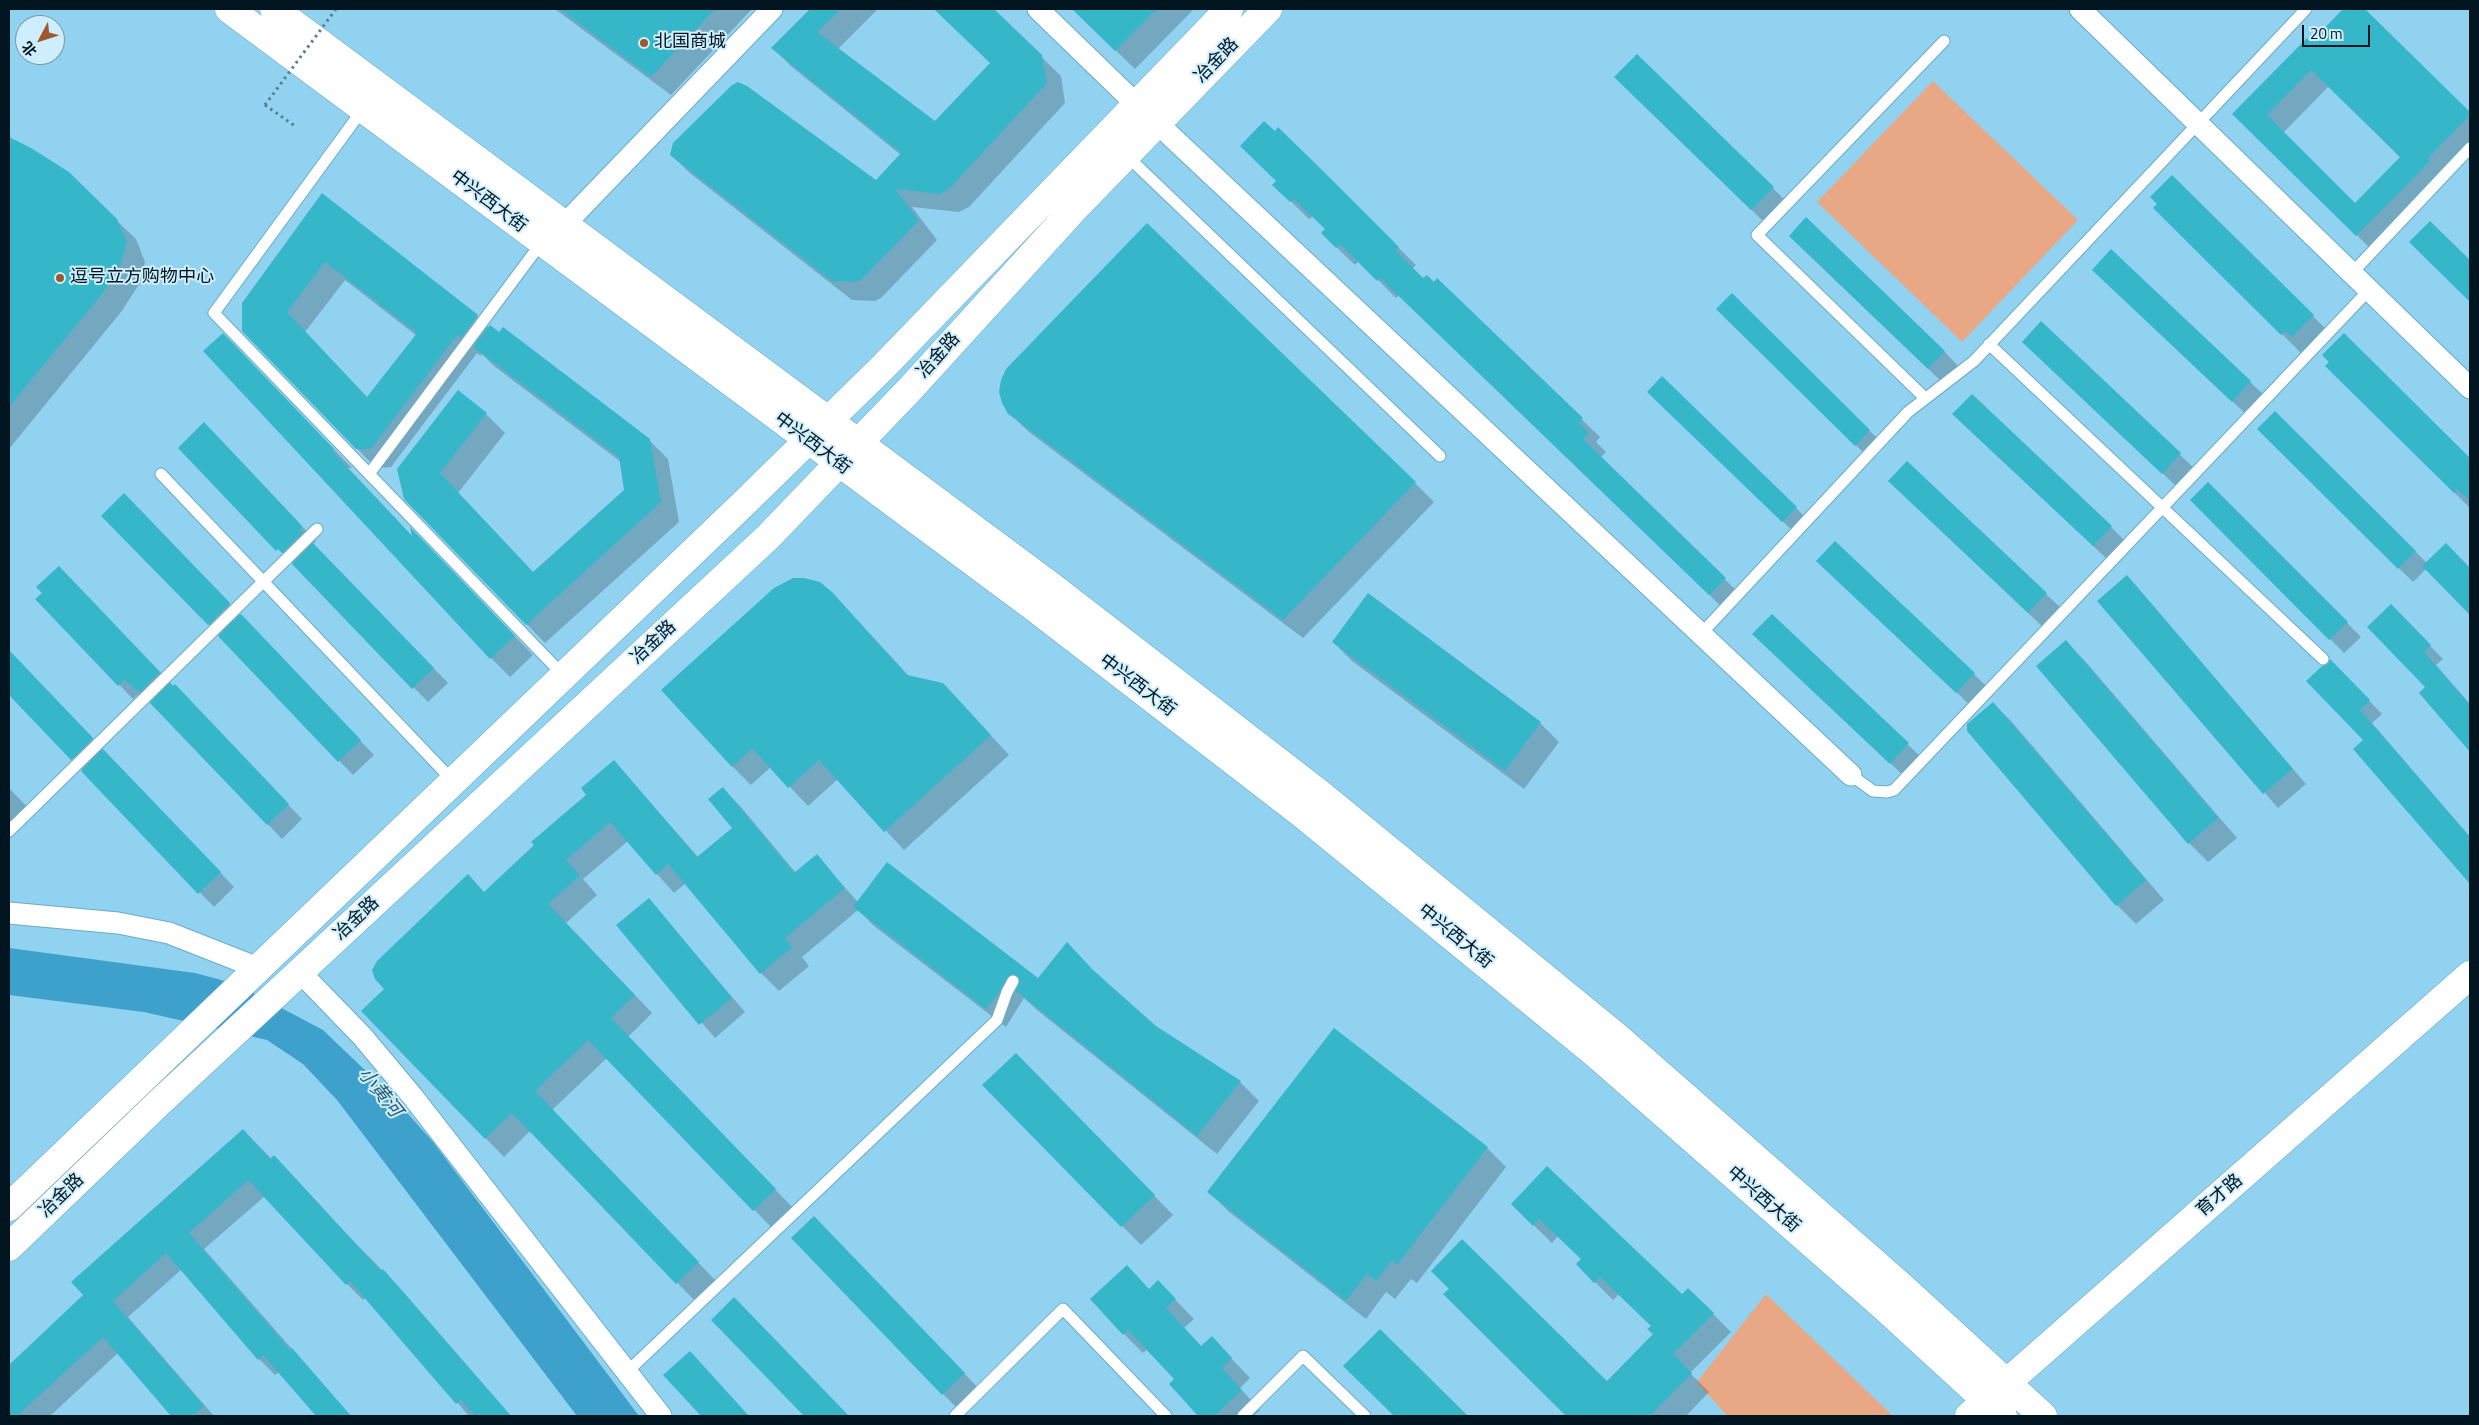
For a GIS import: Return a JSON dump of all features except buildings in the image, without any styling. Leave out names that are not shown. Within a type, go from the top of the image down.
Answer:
[{"type":"main road","name":"中兴西大街","points":[[229,9],[1035,608],[1187,724],[1402,894],[1598,1056],[1742,1180],[1986,1411]]},
{"type":"main road","name":"中兴西大街","points":[[274,9],[1051,586],[1218,714],[1457,904],[1608,1030],[1759,1160],[2043,1416]]},
{"type":"main road","name":"冶金路","points":[[9,1207],[808,440],[1229,9]]},
{"type":"main road","name":"冶金路","points":[[9,1247],[232,1034],[768,537],[858,444],[1126,155],[1268,9]]},
{"type":"main road","name":"育才路","points":[[1986,1411],[2007,1383],[2470,975]]},
{"type":"street","points":[[564,225],[772,9]]},
{"type":"street","points":[[1038,9],[1136,104]]},
{"type":"street","points":[[2080,9],[2470,388]]},
{"type":"street","points":[[1157,123],[1850,775]]},
{"type":"street","points":[[9,913],[118,923],[169,933],[250,976]]},
{"type":"street","points":[[300,972],[362,1036],[413,1097],[661,1416]]},
{"type":"lane","points":[[1701,634],[1901,419],[1924,397],[1974,361],[2306,9]]},
{"type":"lane","points":[[1924,397],[1756,235],[1944,41]]},
{"type":"lane","points":[[363,109],[214,313],[564,676]]},
{"type":"lane","points":[[2352,273],[2470,148]]},
{"type":"lane","points":[[1126,155],[1440,456]]},
{"type":"lane","points":[[369,474],[542,242]]},
{"type":"lane","points":[[1850,775],[1873,791],[1887,792],[1894,790],[2369,290]]},
{"type":"lane","points":[[1989,344],[2324,659]]},
{"type":"lane","points":[[161,474],[454,781]]},
{"type":"lane","points":[[9,831],[317,529]]},
{"type":"lane","points":[[626,1372],[997,1020],[1006,992],[1013,981]]},
{"type":"lane","points":[[955,1416],[1063,1309],[1166,1416]]},
{"type":"lane","points":[[1243,1416],[1303,1356],[1364,1416]]},
{"type":"path","points":[[295,126],[266,105],[336,9]]},
{"type":"shaded area","points":[[1933,81],[2078,220],[1962,342],[1817,202]]},
{"type":"shaded area","points":[[1766,1294],[1893,1416],[1727,1416],[1697,1382]]},
{"type":"water","name":"小黄河","points":[[9,948],[195,973],[236,984],[323,1030],[393,1097],[433,1142],[639,1416],[577,1416],[337,1100],[303,1064],[267,1040],[144,1012],[9,995]]},
{"type":"place","name":"北国商城","points":[[644,43]]},
{"type":"place","name":"逗号立方购物中心","points":[[60,278]]}]
